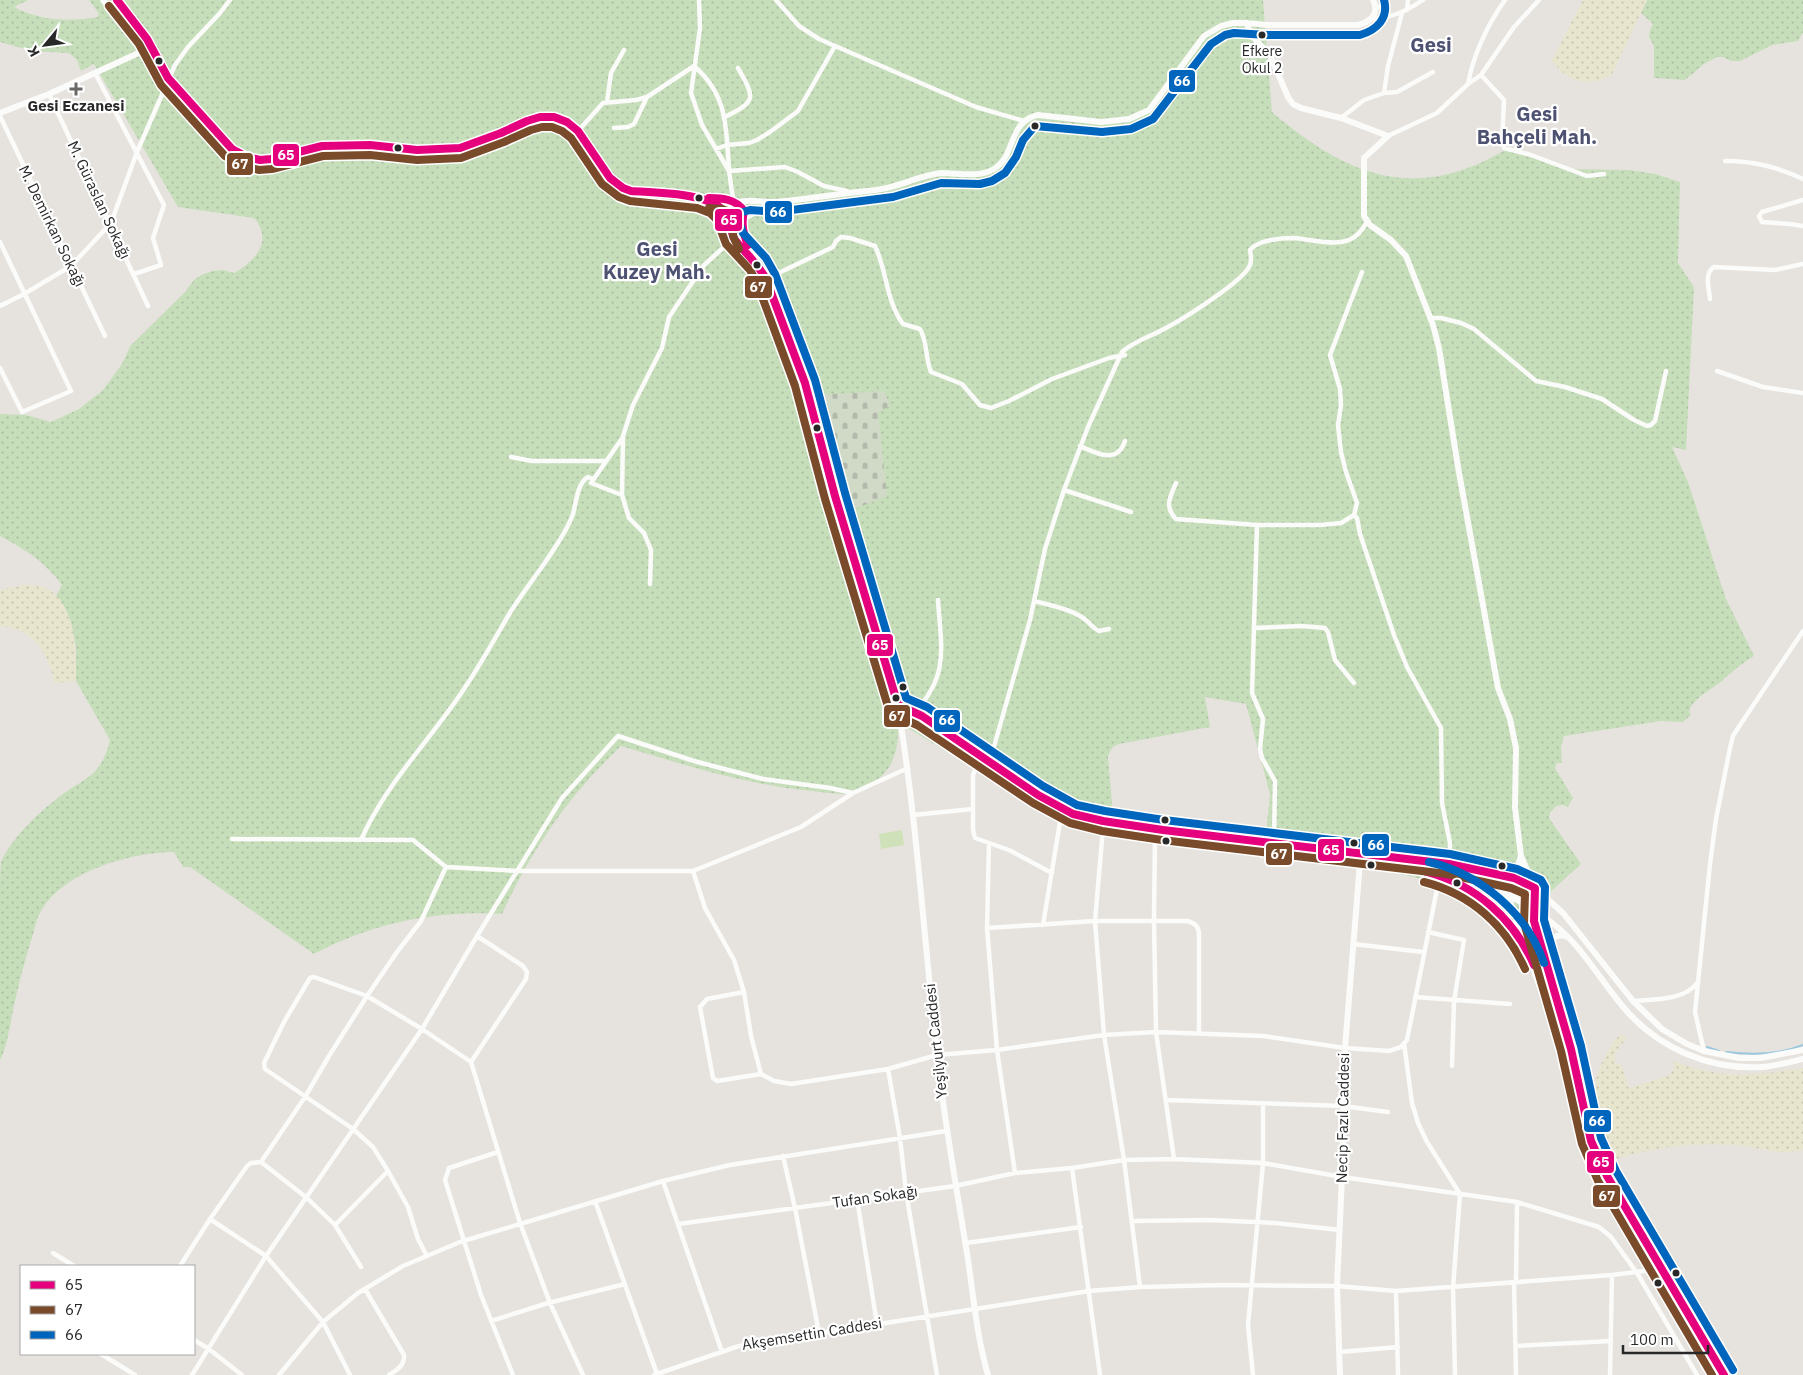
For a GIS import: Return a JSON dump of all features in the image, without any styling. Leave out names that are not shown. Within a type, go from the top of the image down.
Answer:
[{"type":"street","points":[[103,0],[168,78],[232,149],[247,157],[260,160],[271,159],[322,146],[370,145],[417,150],[460,148],[540,116],[554,117],[567,122],[578,130],[610,178],[623,188],[631,191],[699,198],[723,198],[739,205],[743,209],[744,214],[742,219],[743,234],[766,279],[805,383],[835,496],[898,705],[916,727],[1033,801],[1073,822],[1103,828],[1360,862],[1464,879],[1508,895],[1534,908],[1570,939],[1624,1008],[1640,1025],[1682,1053],[1720,1064],[1739,1066],[1762,1067],[1803,1059]]},
{"type":"street","points":[[117,0],[147,39],[168,78]]},
{"type":"street","points":[[0,306],[71,266],[111,223],[137,152],[168,78],[188,47],[230,0]]},
{"type":"street","points":[[699,0],[700,28],[691,96],[698,116],[729,171]]},
{"type":"street","points":[[776,0],[799,26],[818,39],[976,107],[1024,121]]},
{"type":"street","points":[[1372,19],[1376,8],[1373,0]]},
{"type":"street","points":[[1376,8],[1385,5],[1386,0]]},
{"type":"street","points":[[1384,93],[1388,66],[1408,0]]},
{"type":"street","points":[[758,264],[734,238],[726,216],[727,209],[734,204],[750,200],[775,202],[892,187],[940,173],[980,174],[989,172],[997,168],[1007,152],[1014,134],[1024,121],[1031,116],[1038,115],[1102,122],[1129,119],[1149,110],[1204,36],[1221,26],[1233,23],[1358,25],[1372,19],[1391,17],[1424,0]]},
{"type":"street","points":[[1468,84],[1471,69],[1483,39],[1505,0]]},
{"type":"street","points":[[1539,0],[1514,27],[1481,75],[1468,84],[1437,113],[1388,136],[1364,158],[1364,216],[1366,221],[1391,240],[1406,256],[1431,318],[1439,348],[1458,467],[1498,688],[1510,719],[1516,748],[1515,808],[1521,856],[1535,888],[1534,920],[1543,957],[1571,1049],[1592,1141],[1607,1176],[1724,1375]]},
{"type":"street","points":[[1247,23],[1250,34],[1270,55],[1288,97],[1293,104],[1301,108],[1341,118],[1388,136]]},
{"type":"street","points":[[716,149],[727,145],[749,143],[757,140],[798,111],[835,46]]},
{"type":"street","points":[[0,115],[145,50]]},
{"type":"street","points":[[607,102],[611,73],[624,50]]},
{"type":"street","points":[[578,130],[599,106],[607,102],[636,100],[647,97],[694,66]]},
{"type":"street","points":[[694,66],[714,90],[725,117],[729,171],[734,204]]},
{"type":"street","points":[[725,117],[742,109],[750,98],[750,90],[738,68]]},
{"type":"street","points":[[95,72],[164,205],[153,238],[161,265],[134,274]]},
{"type":"street","points":[[1341,118],[1364,100],[1384,93],[1397,92],[1433,72]]},
{"type":"street","points":[[1481,75],[1504,100],[1502,143],[1504,148],[1531,155],[1586,176],[1604,174]]},
{"type":"street","name":"M. Güraslan Sokağı","points":[[49,94],[111,223],[148,306]]},
{"type":"street","points":[[614,128],[632,126],[647,97]]},
{"type":"street","name":"M. Demirkan Sokağı","points":[[0,115],[105,336]]},
{"type":"street","points":[[1725,161],[1745,161],[1767,166],[1803,180]]},
{"type":"street","points":[[729,171],[785,167],[824,186],[839,190],[864,191]]},
{"type":"street","points":[[699,198],[715,204],[734,222],[775,202]]},
{"type":"street","points":[[1803,200],[1763,211],[1759,216],[1762,222],[1803,226]]},
{"type":"street","points":[[989,764],[1021,652],[1034,601],[1044,549],[1080,446],[1123,355],[1122,352],[1131,345],[1170,326],[1231,285],[1249,268],[1250,250],[1257,244],[1268,240],[1287,238],[1337,244],[1356,235],[1364,227],[1366,221]]},
{"type":"street","points":[[766,279],[833,247],[840,237],[850,238],[875,246],[885,273],[892,306],[903,324],[920,329],[924,336],[927,362],[931,372],[962,384],[980,405],[991,408],[1052,379],[1109,358],[1123,355]]},
{"type":"street","points":[[650,584],[651,550],[644,533],[629,518],[622,495],[623,436],[632,405],[662,348],[669,317],[704,265],[734,238]]},
{"type":"street","points":[[0,242],[71,391],[22,412],[0,368]]},
{"type":"street","points":[[1710,299],[1708,274],[1712,268],[1775,270],[1803,264]]},
{"type":"street","points":[[1176,483],[1168,501],[1168,506],[1176,519],[1257,526],[1336,524],[1354,515],[1357,503],[1341,452],[1338,425],[1341,404],[1340,389],[1330,355],[1362,272]]},
{"type":"street","points":[[1431,318],[1441,318],[1479,332],[1536,381],[1565,387],[1602,399],[1634,420],[1647,426],[1655,421],[1666,371]]},
{"type":"street","points":[[1717,372],[1763,387],[1803,393]]},
{"type":"street","points":[[622,495],[591,483],[623,436]]},
{"type":"street","points":[[1080,446],[1109,456],[1118,452],[1125,441]]},
{"type":"street","points":[[511,457],[532,460],[606,461]]},
{"type":"street","points":[[362,840],[375,812],[462,693],[511,611],[556,546],[573,514],[576,499],[585,479],[588,477],[594,479]]},
{"type":"street","points":[[1064,490],[1131,512]]},
{"type":"street","points":[[1354,515],[1357,518],[1360,534],[1401,651],[1441,728],[1442,803],[1450,843],[1449,864]]},
{"type":"street","points":[[1257,526],[1252,693],[1263,719],[1260,749],[1262,758],[1275,781],[1274,842]]},
{"type":"street","points":[[914,713],[932,690],[940,672],[941,653],[938,600]]},
{"type":"street","points":[[1034,601],[1077,614],[1099,631],[1104,632],[1109,629]]},
{"type":"street","points":[[1254,628],[1302,626],[1325,628],[1328,632],[1335,660],[1354,684]]},
{"type":"street","points":[[1704,1051],[1695,1012],[1716,819],[1733,736],[1803,631]]},
{"type":"street","points":[[898,705],[914,713],[1038,795],[1073,814],[1102,821],[1163,830],[1449,864],[1514,878],[1535,888],[1562,913],[1633,1001],[1662,1029],[1687,1044],[1704,1051],[1746,1058],[1760,1058],[1803,1050]]},
{"type":"street","name":"Yeşilyurt Caddesi","points":[[898,705],[908,768],[946,1131],[966,1242],[974,1308],[988,1375]]},
{"type":"street","points":[[192,1375],[266,1256],[422,1029],[562,798],[618,736],[694,761],[763,779],[853,793]]},
{"type":"street","points":[[978,766],[973,775],[974,835],[977,839],[1009,850],[1052,873]]},
{"type":"street","points":[[232,839],[414,840],[446,867],[518,871],[693,871],[801,827],[853,793],[908,768]]},
{"type":"street","points":[[913,814],[973,809]]},
{"type":"street","points":[[1043,925],[1061,816]]},
{"type":"street","points":[[1103,828],[1096,921],[1104,1035],[1124,1160],[1140,1287]]},
{"type":"street","points":[[1155,836],[1156,1032],[1174,1159]]},
{"type":"street","points":[[989,843],[986,928],[997,1050],[1015,1173]]},
{"type":"street","points":[[1521,856],[1508,895],[1558,1040],[1581,1142],[1588,1162],[1713,1375]]},
{"type":"street","name":"Necip Fazıl Caddesi","points":[[1340,1375],[1337,1286],[1342,1177],[1342,1106],[1360,862]]},
{"type":"street","points":[[260,1162],[305,1097],[367,996],[421,922],[446,867]]},
{"type":"street","points":[[693,871],[704,908],[734,960],[744,992],[751,1036],[761,1074]]},
{"type":"street","points":[[744,992],[707,999],[700,1007],[713,1078],[717,1082],[761,1074],[774,1081],[791,1084],[888,1069],[937,1056],[997,1050],[1104,1035],[1156,1032],[1262,1036],[1345,1048],[1389,1051],[1401,1046],[1407,1040],[1440,874]]},
{"type":"street","points":[[1440,874],[1457,882],[1500,913],[1517,932],[1529,952]]},
{"type":"street","points":[[986,928],[1096,921],[1154,920],[1194,923],[1198,928],[1199,1033]]},
{"type":"street","points":[[1428,932],[1464,940],[1454,1001],[1452,1066]]},
{"type":"street","points":[[471,1062],[527,976],[523,966],[477,936]]},
{"type":"street","points":[[1543,957],[1545,945],[1554,937],[1565,936],[1570,939]]},
{"type":"street","points":[[1353,944],[1423,952]]},
{"type":"street","points":[[427,1256],[418,1240],[408,1207],[373,1147],[353,1129],[267,1072],[264,1064],[284,1022],[306,981],[314,976],[367,996],[422,1029],[471,1062],[520,1223],[550,1302],[584,1375]]},
{"type":"street","points":[[1633,1001],[1663,998],[1687,992],[1699,979]]},
{"type":"street","points":[[1415,997],[1510,1004]]},
{"type":"street","points":[[1404,1042],[1412,1102],[1418,1123],[1460,1194],[1453,1288],[1455,1375]]},
{"type":"street","points":[[888,1069],[900,1138],[906,1192],[937,1375]]},
{"type":"street","points":[[1166,1100],[1342,1106],[1388,1112]]},
{"type":"street","points":[[1253,1375],[1248,1325],[1263,1163],[1263,1103]]},
{"type":"street","points":[[280,1375],[323,1322],[365,1289],[402,1266],[464,1241],[663,1181],[730,1165],[946,1131]]},
{"type":"street","points":[[498,1152],[449,1168],[445,1180],[491,1321],[513,1375]]},
{"type":"street","points":[[783,1156],[819,1333]]},
{"type":"street","name":"Tufan Sokağı","points":[[678,1224],[955,1186],[1015,1173],[1072,1168],[1124,1160],[1174,1159],[1263,1163],[1342,1177],[1517,1202],[1599,1227],[1611,1237],[1637,1273],[1697,1375]]},
{"type":"street","points":[[181,1265],[247,1166],[251,1163],[260,1162],[307,1198],[335,1225],[361,1267]]},
{"type":"street","points":[[1072,1168],[1100,1375]]},
{"type":"street","points":[[335,1225],[388,1171]]},
{"type":"street","points":[[663,1181],[722,1352]]},
{"type":"street","points":[[857,1199],[876,1324]]},
{"type":"street","points":[[595,1201],[656,1374]]},
{"type":"street","points":[[1516,1375],[1515,1282],[1517,1202]]},
{"type":"street","points":[[210,1219],[266,1256],[323,1322],[350,1375]]},
{"type":"street","points":[[1132,1221],[1209,1220],[1275,1223],[1340,1230]]},
{"type":"street","points":[[966,1242],[1080,1226]]},
{"type":"street","points":[[53,1253],[72,1265]]},
{"type":"street","name":"Akşemsettin Caddesi","points":[[656,1374],[739,1346],[1089,1291],[1140,1287],[1251,1285],[1337,1286],[1396,1291],[1637,1273],[1652,1270]]},
{"type":"street","points":[[1610,1375],[1612,1275]]},
{"type":"street","points":[[491,1321],[550,1302],[625,1284]]},
{"type":"street","points":[[365,1289],[404,1356],[402,1365],[389,1375]]},
{"type":"street","points":[[1396,1291],[1398,1375]]},
{"type":"street","points":[[195,1341],[242,1375]]},
{"type":"street","points":[[1516,1346],[1610,1341]]},
{"type":"street","points":[[1339,1352],[1398,1347]]},
{"type":"street","points":[[103,1355],[136,1375]]},
{"type":"green space","points":[[0,0],[28,0],[14,7],[44,18],[76,20],[98,17],[99,14],[89,0],[1263,0],[1272,112],[1301,135],[1329,153],[1357,167],[1385,176],[1415,178],[1445,175],[1477,165],[1510,147],[1571,169],[1629,170],[1655,174],[1680,182],[1678,263],[1694,287],[1686,450],[1672,447],[1688,482],[1726,599],[1754,656],[1698,698],[1691,707],[1689,712],[1691,715],[1683,722],[1661,721],[1564,736],[1561,747],[1562,763],[1557,763],[1555,768],[1573,798],[1568,807],[1563,805],[1556,806],[1550,813],[1549,818],[1581,864],[1505,933],[1479,904],[1448,885],[1373,869],[1264,854],[1270,794],[1246,704],[1205,697],[1210,727],[1119,744],[1113,747],[1108,758],[1112,803],[1110,832],[1076,824],[1048,812],[898,722],[896,751],[884,774],[856,791],[845,794],[756,783],[621,746],[602,764],[553,824],[513,890],[502,914],[453,914],[405,921],[359,934],[314,954],[190,867],[183,867],[174,852],[118,860],[99,867],[64,886],[50,899],[39,915],[21,976],[5,1047],[0,1060],[1,862],[11,844],[34,818],[59,797],[97,770],[110,740],[76,681],[76,647],[71,622],[56,596],[62,585],[49,569],[34,557],[0,536],[0,414],[26,415],[51,422],[79,409],[103,390],[122,364],[131,345],[185,292],[194,280],[203,274],[213,271],[223,270],[234,273],[242,268],[249,263],[259,250],[262,235],[260,226],[254,218],[178,207],[94,64],[81,71],[77,60],[69,53],[32,51],[0,42]]},
{"type":"green space","points":[[1647,0],[1803,0],[1803,32],[1798,41],[1772,45],[1740,61],[1731,61],[1723,57],[1717,57],[1704,64],[1685,80],[1654,78],[1654,46],[1649,37],[1653,24],[1641,13]]},
{"type":"green space","points":[[884,391],[890,406],[878,412],[887,496],[847,512],[815,395]]},
{"type":"green space","points":[[902,830],[904,845],[881,849],[879,834]]},
{"type":"sand","points":[[1583,0],[1647,0],[1612,74],[1596,81],[1587,82],[1571,78],[1557,67],[1552,60]]},
{"type":"sand","points":[[23,585],[46,588],[56,595],[63,604],[69,616],[72,629],[76,657],[76,681],[54,683],[49,663],[38,644],[21,631],[0,627],[0,590]]},
{"type":"sand","points":[[1620,1035],[1626,1036],[1615,1054],[1615,1063],[1621,1064],[1629,1088],[1670,1075],[1674,1068],[1673,1061],[1706,1071],[1737,1074],[1769,1073],[1803,1068],[1803,1150],[1785,1152],[1735,1145],[1703,1144],[1656,1149],[1610,1161],[1595,1115],[1598,1105],[1596,1080],[1606,1056]]},
{"type":"waterway","points":[[1726,1052],[1745,1054],[1765,1053],[1784,1051],[1803,1045]]},
{"type":"waterway","points":[[1707,1047],[1719,1051]]},
{"type":"transit line","name":"65","points":[[117,0],[147,39],[168,78],[232,149],[247,157],[260,160],[271,159],[322,146],[370,145],[417,150],[460,148],[527,121],[540,117],[554,117],[567,122],[578,131],[610,178],[623,188],[631,191],[682,195],[709,201],[719,207],[728,217],[735,240],[766,279],[805,383],[835,496],[898,705],[922,716],[1038,795],[1073,814],[1103,821],[1163,830],[1449,864],[1514,878],[1535,888],[1534,921],[1571,1049],[1591,1141],[1607,1176],[1724,1375]]},
{"type":"transit line","name":"66","points":[[1384,0],[1385,12],[1383,18],[1372,30],[1360,35],[1234,33],[1225,35],[1211,44],[1153,119],[1131,129],[1102,132],[1035,126],[1023,140],[1016,157],[1005,173],[992,181],[980,184],[941,183],[893,197],[776,212],[750,210],[736,214],[743,233],[766,258],[775,274],[815,380],[845,493],[906,698],[927,707],[1043,786],[1077,805],[1164,820],[1450,854],[1517,869],[1541,880],[1545,887],[1544,920],[1581,1046],[1601,1138],[1616,1171],[1733,1370]]},
{"type":"transit line","name":"67","points":[[109,6],[139,44],[161,85],[225,156],[243,166],[259,170],[272,169],[323,156],[370,155],[417,160],[461,158],[531,130],[552,127],[562,131],[571,138],[602,184],[619,197],[630,201],[697,208],[710,213],[717,220],[726,244],[750,270],[757,283],[795,386],[825,499],[889,710],[893,714],[917,725],[1033,803],[1070,823],[1102,831],[1162,840],[1447,874],[1511,888],[1525,894],[1524,923],[1561,1051],[1582,1144],[1598,1181],[1712,1375]]},
{"type":"transit line","name":"65","points":[[709,198],[728,200],[741,207],[744,211],[743,228],[748,245]]},
{"type":"transit line","name":"67","points":[[709,208],[722,209],[733,213],[733,236],[739,249]]},
{"type":"transit line","name":"66","points":[[1429,862],[1466,876],[1499,898],[1514,912],[1526,928],[1544,963]]},
{"type":"transit line","name":"65","points":[[1427,872],[1462,886],[1491,906],[1516,933],[1534,965]]},
{"type":"transit line","name":"67","points":[[1424,882],[1441,887],[1457,895],[1472,903],[1485,914],[1508,939],[1525,969]]},
{"type":"place","name":"Efkere Okul 2","points":[[1262,35]]},
{"type":"place","name":"Gesi Eczanesi","points":[[76,89]]},
{"type":"district","name":"Gesi","points":[[1431,45]]},
{"type":"district","name":"Gesi Bahçeli Mah.","points":[[1537,126]]},
{"type":"district","name":"Gesi Kuzey Mah.","points":[[657,260]]}]
